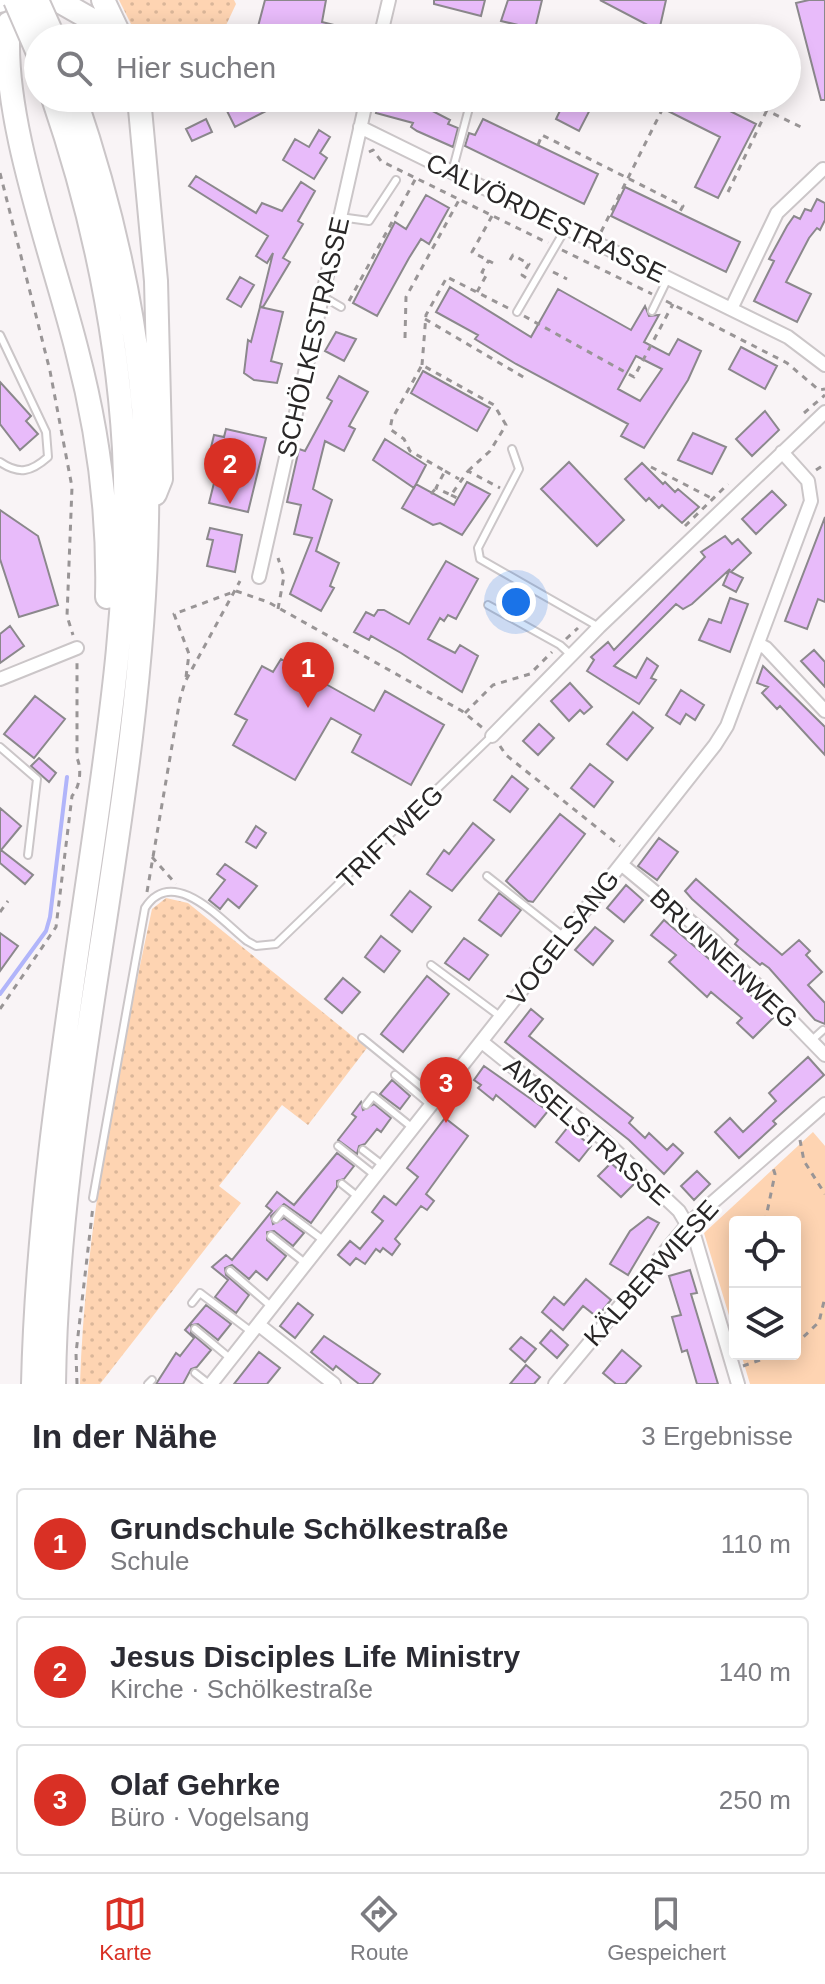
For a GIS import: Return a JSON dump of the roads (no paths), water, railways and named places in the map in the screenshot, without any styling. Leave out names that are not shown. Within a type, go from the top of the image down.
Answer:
[{"type":"highway","points":[[15,0],[25,24]]},
{"type":"highway","points":[[37,0],[48,24]]},
{"type":"highway","points":[[57,0],[82,12],[94,24]]},
{"type":"highway","points":[[103,0],[114,24]]},
{"type":"highway","points":[[5,26],[0,78],[4,124],[69,321],[93,424],[105,513],[108,580],[103,695],[111,717]]},
{"type":"highway","points":[[33,1384],[38,1275],[59,1087],[111,717],[125,530],[120,400],[90,217],[57,112]]},
{"type":"highway","points":[[54,1384],[59,1277],[82,1061],[135,700],[147,518],[137,368],[122,266],[94,154],[80,112]]},
{"type":"highway","points":[[141,112],[151,203],[160,374],[161,479],[147,518]]},
{"type":"main road","points":[[5,26],[25,0]]},
{"type":"main road","points":[[5,26],[45,0]]},
{"type":"street","points":[[383,24],[389,0]]},
{"type":"street","name":"SCHÖLKESTRASSE","points":[[259,577],[364,112]]},
{"type":"street","name":"CALVÖRDESTRASSE","points":[[360,127],[788,337],[825,365]]},
{"type":"street","points":[[731,309],[777,213],[823,169]]},
{"type":"street","name":"TRIFTWEG","points":[[495,740],[599,627],[825,412]]},
{"type":"street","name":"VOGELSANG","points":[[210,1384],[360,1199],[727,726],[811,501],[808,481],[782,452]]},
{"type":"street","points":[[758,644],[766,648],[825,711]]},
{"type":"street","points":[[0,679],[77,648]]},
{"type":"street","name":"BRUNNENWEG","points":[[621,864],[714,941],[825,1055]]},
{"type":"street","name":"AMSELSTRASSE","points":[[482,1042],[603,1139],[679,1211],[688,1224]]},
{"type":"street","name":"KÄLBERWIESE","points":[[555,1384],[688,1224],[825,1104]]},
{"type":"street","points":[[688,1224],[695,1238],[738,1384]]},
{"type":"street","points":[[256,1329],[334,1384]]},
{"type":"lane","points":[[452,172],[468,112]]},
{"type":"lane","points":[[340,217],[369,221],[396,180]]},
{"type":"lane","points":[[517,312],[566,228]]},
{"type":"lane","points":[[652,311],[668,278]]},
{"type":"lane","points":[[322,296],[341,307]]},
{"type":"lane","points":[[0,335],[46,432],[48,457],[33,470],[13,471],[0,462]]},
{"type":"lane","points":[[512,449],[519,469],[478,548],[480,559],[599,627]]},
{"type":"lane","points":[[488,605],[560,645],[571,655]]},
{"type":"lane","name":"TRIFTWEG","points":[[93,1198],[145,908],[158,894],[184,893],[256,946],[276,944],[495,740]]},
{"type":"lane","points":[[0,747],[37,779],[28,855]]},
{"type":"lane","points":[[487,876],[564,936]]},
{"type":"lane","points":[[431,965],[501,1017]]},
{"type":"lane","points":[[812,1040],[823,1030]]},
{"type":"lane","points":[[362,1038],[435,1102]]},
{"type":"lane","points":[[395,1075],[435,1102]]},
{"type":"lane","points":[[366,1105],[373,1096],[414,1129]]},
{"type":"lane","points":[[338,1146],[381,1172]]},
{"type":"lane","points":[[363,1150],[381,1172]]},
{"type":"lane","points":[[342,1184],[360,1199]]},
{"type":"lane","points":[[276,1219],[283,1210],[326,1242]]},
{"type":"lane","points":[[271,1236],[308,1265]]},
{"type":"lane","points":[[230,1271],[273,1308]]},
{"type":"lane","points":[[192,1303],[200,1293],[256,1329]]},
{"type":"lane","points":[[195,1329],[231,1359]]},
{"type":"lane","points":[[195,1373],[210,1384]]},
{"type":"waterway","points":[[0,994],[46,931],[67,777]]},
{"type":"place","name":"Jesus Disciples Life Ministry","points":[[230,504]]},
{"type":"place","name":"Grundschule Schölkestraße","points":[[308,708]]},
{"type":"place","name":"Olaf Gehrke","points":[[446,1123]]}]
